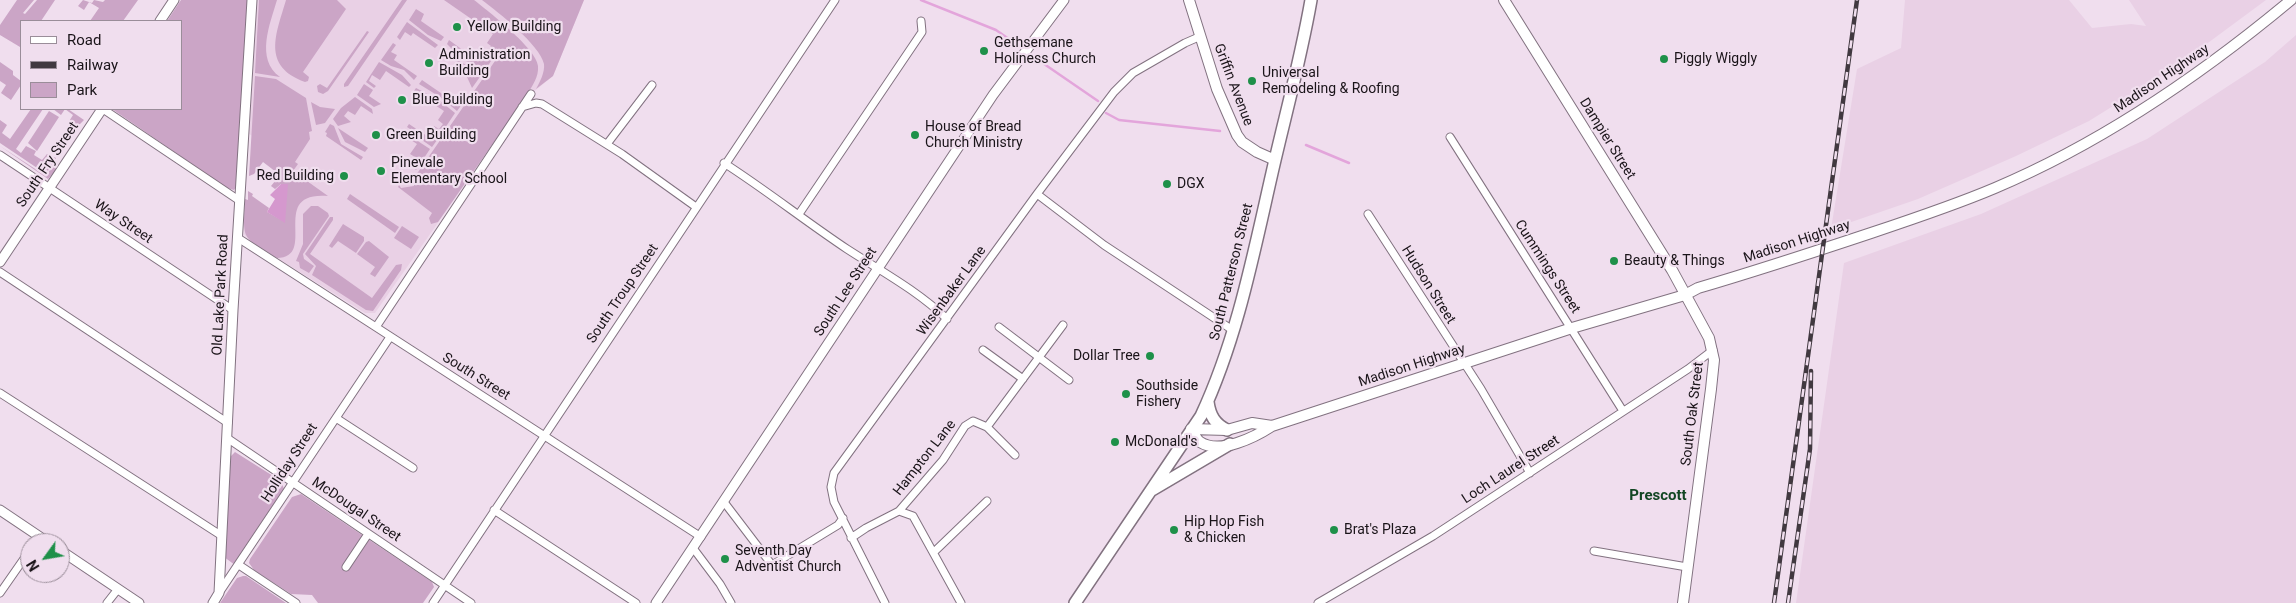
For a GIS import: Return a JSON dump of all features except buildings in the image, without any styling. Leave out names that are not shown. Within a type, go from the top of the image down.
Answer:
[{"type":"main road","name":"Griffin Avenue","points":[[1189,0],[1217,89],[1237,135],[1242,142],[1257,152],[1275,160]]},
{"type":"main road","name":"South Patterson Street","points":[[1075,603],[1201,416],[1208,402],[1234,331],[1244,295],[1291,98],[1311,0]]},
{"type":"main road","name":"Dampier Street","points":[[1504,0],[1604,160],[1684,295]]},
{"type":"main road","name":"Madison Highway","points":[[1191,429],[1198,441],[1208,446],[1230,444],[1258,435],[1272,426],[1572,328],[1684,295],[1698,288],[1912,219],[1969,198],[2020,177],[2112,129],[2180,86],[2248,36],[2291,0]]},
{"type":"main road","name":"South Oak Street","points":[[1682,603],[1711,389],[1713,350],[1709,338],[1684,295]]},
{"type":"main road","points":[[1208,402],[1209,410],[1218,426],[1227,430]]},
{"type":"main road","name":"Madison Highway","points":[[1191,429],[1227,430],[1252,423],[1272,426]]},
{"type":"main road","points":[[1148,492],[1230,444]]},
{"type":"street","points":[[161,20],[174,0]]},
{"type":"street","name":"Old Lake Park Road","points":[[220,592],[233,310],[252,0]]},
{"type":"street","name":"South Troup Street","points":[[433,603],[724,163],[835,0]]},
{"type":"street","name":"South Lee Street","points":[[656,603],[993,95],[1064,0]]},
{"type":"street","points":[[799,214],[922,32],[921,21]]},
{"type":"street","name":"Wisenbaker Lane","points":[[885,603],[832,494],[834,472],[1108,100],[1128,78],[1159,57],[1201,36]]},
{"type":"street","points":[[607,144],[652,85]]},
{"type":"street","points":[[376,327],[531,94]]},
{"type":"street","points":[[522,107],[536,103],[542,104],[607,144],[696,206]]},
{"type":"street","name":"South Fry Street","points":[[0,262],[102,110]]},
{"type":"street","points":[[104,110],[240,201]]},
{"type":"street","name":"Cummings Street","points":[[1450,137],[1623,411]]},
{"type":"street","name":"Way Street","points":[[0,155],[233,310]]},
{"type":"street","points":[[724,163],[848,249],[879,267],[947,319]]},
{"type":"street","points":[[1037,194],[1104,245],[1234,331]]},
{"type":"street","name":"Hudson Street","points":[[1368,214],[1490,405],[1530,473]]},
{"type":"street","name":"South Street","points":[[238,238],[701,537]]},
{"type":"street","points":[[0,272],[228,423]]},
{"type":"street","points":[[1015,455],[987,428],[1063,325]]},
{"type":"street","points":[[999,327],[1069,380]]},
{"type":"street","name":"Holliday Street","points":[[213,603],[390,337]]},
{"type":"street","points":[[983,350],[1023,379]]},
{"type":"street","name":"Loch Laurel Street","points":[[1318,603],[1402,555],[1688,370],[1713,350]]},
{"type":"street","points":[[0,393],[222,536]]},
{"type":"street","points":[[336,418],[413,468]]},
{"type":"street","name":"Hampton Lane","points":[[852,538],[866,528],[899,512],[943,460],[965,426],[973,421],[987,428]]},
{"type":"street","name":"McDougal Street","points":[[227,438],[471,603]]},
{"type":"street","points":[[934,552],[987,501]]},
{"type":"street","points":[[724,502],[772,565],[838,525],[843,518]]},
{"type":"street","points":[[0,510],[28,533]]},
{"type":"street","points":[[494,510],[636,603]]},
{"type":"street","points":[[899,512],[913,516],[961,603]]},
{"type":"street","points":[[346,567],[368,534]]},
{"type":"street","points":[[693,548],[720,584],[731,603]]},
{"type":"street","points":[[1594,551],[1687,567]]},
{"type":"street","points":[[70,557],[139,603]]},
{"type":"street","points":[[0,593],[20,564]]},
{"type":"street","points":[[239,565],[296,603]]},
{"type":"street","points":[[107,603],[118,589]]},
{"type":"shaded area","name":"Pinevale Elementary School","points":[[257,0],[584,0],[553,76],[531,94],[527,95],[375,313],[365,313],[249,240],[244,234],[245,199],[284,222],[290,157],[249,134]]},
{"type":"shaded area","points":[[1905,0],[2069,0],[2092,28],[2131,24],[2146,26],[2129,0],[2266,0],[2174,68],[2089,121],[2016,156],[1918,199],[1831,229],[1857,69],[1901,48]]},
{"type":"shaded area","points":[[2296,35],[2296,603],[1796,603],[1844,263],[1981,214],[2147,139],[2265,62]]},
{"type":"shaded area","points":[[281,184],[288,184],[285,223],[267,212],[275,199],[270,195]]},
{"type":"green space","points":[[17,0],[34,0],[23,13],[25,14],[37,0],[55,0],[42,20],[20,20],[20,47],[0,35],[0,25]]},
{"type":"green space","points":[[83,0],[89,2],[84,10],[78,6]]},
{"type":"green space","points":[[94,0],[103,2],[105,0],[138,0],[124,20],[91,20],[99,8],[89,2],[92,3]]},
{"type":"green space","points":[[181,0],[248,0],[237,186],[234,190],[227,188],[113,110],[182,110],[182,20],[168,20]]},
{"type":"green space","points":[[259,0],[277,0],[268,30],[266,51],[272,70],[280,77],[255,73]]},
{"type":"green space","points":[[286,0],[337,0],[346,9],[303,72],[309,77],[308,81],[305,82],[291,75],[282,67],[277,58],[275,48],[276,37]]},
{"type":"green space","points":[[402,0],[407,0],[348,86],[344,87],[344,84]]},
{"type":"green space","points":[[444,0],[474,0],[500,21],[530,50],[536,59],[538,70],[535,81],[527,95],[438,222],[431,224],[429,218],[432,213],[398,187],[399,185],[401,188],[414,186],[414,178],[495,61],[481,51],[483,49],[487,52],[491,46],[487,43],[493,34]]},
{"type":"green space","points":[[482,0],[584,0],[553,76],[536,89],[544,70],[541,56],[517,29]]},
{"type":"green space","points":[[416,9],[424,14],[421,21],[444,37],[441,41],[428,35],[409,20]]},
{"type":"green space","points":[[407,22],[438,45],[435,48],[413,33],[411,36],[405,32],[400,40],[397,37]]},
{"type":"green space","points":[[367,31],[369,32],[328,91],[323,94],[318,92],[317,86],[320,84],[327,88]]},
{"type":"green space","points":[[449,40],[475,59],[480,53],[491,61],[484,72],[461,58],[447,44]]},
{"type":"green space","points":[[393,43],[396,45],[391,52],[397,55],[394,60],[417,76],[414,80],[404,70],[391,66],[381,60]]},
{"type":"green space","points":[[443,48],[459,61],[482,74],[472,88],[467,77],[470,73],[464,69],[465,67],[442,51]]},
{"type":"green space","points":[[0,62],[13,71],[13,75],[20,80],[20,86],[11,100],[1,93],[6,85],[0,81]]},
{"type":"green space","points":[[379,62],[402,75],[411,85],[409,87],[386,71],[380,80],[372,75],[369,81],[376,86],[374,88],[366,82]]},
{"type":"green space","points":[[255,76],[276,79],[306,98],[312,131],[309,132],[310,139],[295,162],[298,164],[293,171],[328,196],[310,197],[300,203],[296,213],[294,247],[289,255],[277,258],[251,241],[247,236],[244,223],[245,199],[248,200],[248,191],[269,208],[267,212],[285,222],[281,184],[275,189],[271,186],[280,175],[263,162],[254,174],[249,176]]},
{"type":"green space","points":[[422,80],[451,100],[454,96],[468,96],[457,111],[440,97],[419,84]]},
{"type":"green space","points":[[364,84],[373,90],[369,96],[381,104],[374,107],[357,95]]},
{"type":"green space","points":[[416,88],[439,100],[455,113],[441,134],[433,128],[434,126],[439,129],[443,124],[438,120],[444,111],[414,91]]},
{"type":"green space","points":[[355,97],[372,109],[373,114],[361,106],[355,115],[348,111],[344,116],[351,122],[338,126],[333,119],[341,108]]},
{"type":"green space","points":[[311,102],[320,107],[335,109],[325,123],[316,125]]},
{"type":"green space","points":[[30,110],[42,110],[16,149],[21,153],[26,146],[36,151],[34,155],[42,160],[47,154],[56,158],[46,174],[0,143],[0,120],[7,125],[2,133],[10,139]]},
{"type":"green space","points":[[54,110],[64,110],[61,115]]},
{"type":"green space","points":[[66,110],[69,110],[84,120],[75,129],[68,123],[73,115]]},
{"type":"green space","points":[[49,111],[59,117],[37,151],[28,143]]},
{"type":"green space","points":[[330,124],[334,126],[341,144],[363,157],[361,160],[326,136],[327,133],[325,132]]},
{"type":"green space","points":[[409,124],[427,136],[431,130],[440,136],[432,147],[412,133],[413,131],[407,127]]},
{"type":"green space","points":[[338,128],[368,148],[365,152],[345,142]]},
{"type":"green space","points":[[410,136],[430,149],[416,170],[405,162],[406,160],[411,163],[415,157],[410,154],[417,144],[408,138]]},
{"type":"green space","points":[[0,146],[46,176],[56,161],[58,168],[48,179]]},
{"type":"green space","points":[[350,194],[399,227],[395,233],[347,199]]},
{"type":"green space","points":[[311,206],[318,206],[328,213],[329,216],[303,254],[304,259],[314,266],[309,273],[300,268],[299,262],[296,261],[303,244],[303,214]]},
{"type":"green space","points":[[330,217],[333,217],[333,220],[310,254],[372,298],[396,265],[402,264],[401,270],[373,311],[366,310],[312,275],[316,266],[305,254]]},
{"type":"green space","points":[[343,224],[364,237],[364,241],[356,253],[338,241],[332,248],[329,246]]},
{"type":"green space","points":[[402,226],[419,237],[411,249],[394,238]]},
{"type":"green space","points":[[369,241],[389,257],[375,277],[370,274],[375,267],[357,254],[366,242]]},
{"type":"green space","points":[[235,452],[281,481],[284,489],[235,565],[224,557],[230,457]]},
{"type":"green space","points":[[301,494],[432,582],[434,587],[423,603],[318,603],[312,595],[291,594],[254,570],[249,563],[250,559],[292,497]]},
{"type":"green space","points":[[246,576],[286,603],[220,603],[237,578]]},
{"type":"waterway","points":[[921,0],[996,30],[1019,46]]},
{"type":"waterway","points":[[1031,55],[1098,101]]},
{"type":"waterway","points":[[1106,113],[1119,120],[1220,131]]},
{"type":"waterway","points":[[1306,145],[1349,163]]},
{"type":"railway","points":[[1774,603],[1857,0]]},
{"type":"railway","points":[[1788,603],[1810,449],[1811,371]]},
{"type":"place","name":"Yellow Building","points":[[457,27]]},
{"type":"place","name":"Gethsemane Holiness Church","points":[[984,51]]},
{"type":"place","name":"Piggly Wiggly","points":[[1664,59]]},
{"type":"place","name":"Administration Building","points":[[429,63]]},
{"type":"place","name":"Universal Remodeling & Roofing","points":[[1252,81]]},
{"type":"place","name":"Blue Building","points":[[402,100]]},
{"type":"place","name":"Green Building","points":[[376,135]]},
{"type":"place","name":"House of Bread Church Ministry","points":[[915,135]]},
{"type":"place","name":"Pinevale Elementary School","points":[[381,171]]},
{"type":"place","name":"Red Building","points":[[344,176]]},
{"type":"place","name":"DGX","points":[[1167,184]]},
{"type":"place","name":"Beauty & Things","points":[[1614,261]]},
{"type":"place","name":"Dollar Tree","points":[[1150,356]]},
{"type":"place","name":"Southside Fishery","points":[[1126,394]]},
{"type":"place","name":"McDonald's","points":[[1115,442]]},
{"type":"place","name":"Hip Hop Fish & Chicken","points":[[1174,530]]},
{"type":"place","name":"Brat's Plaza","points":[[1334,530]]},
{"type":"place","name":"Seventh Day Adventist Church","points":[[725,559]]},
{"type":"district","name":"Prescott","points":[[1658,496]]}]
